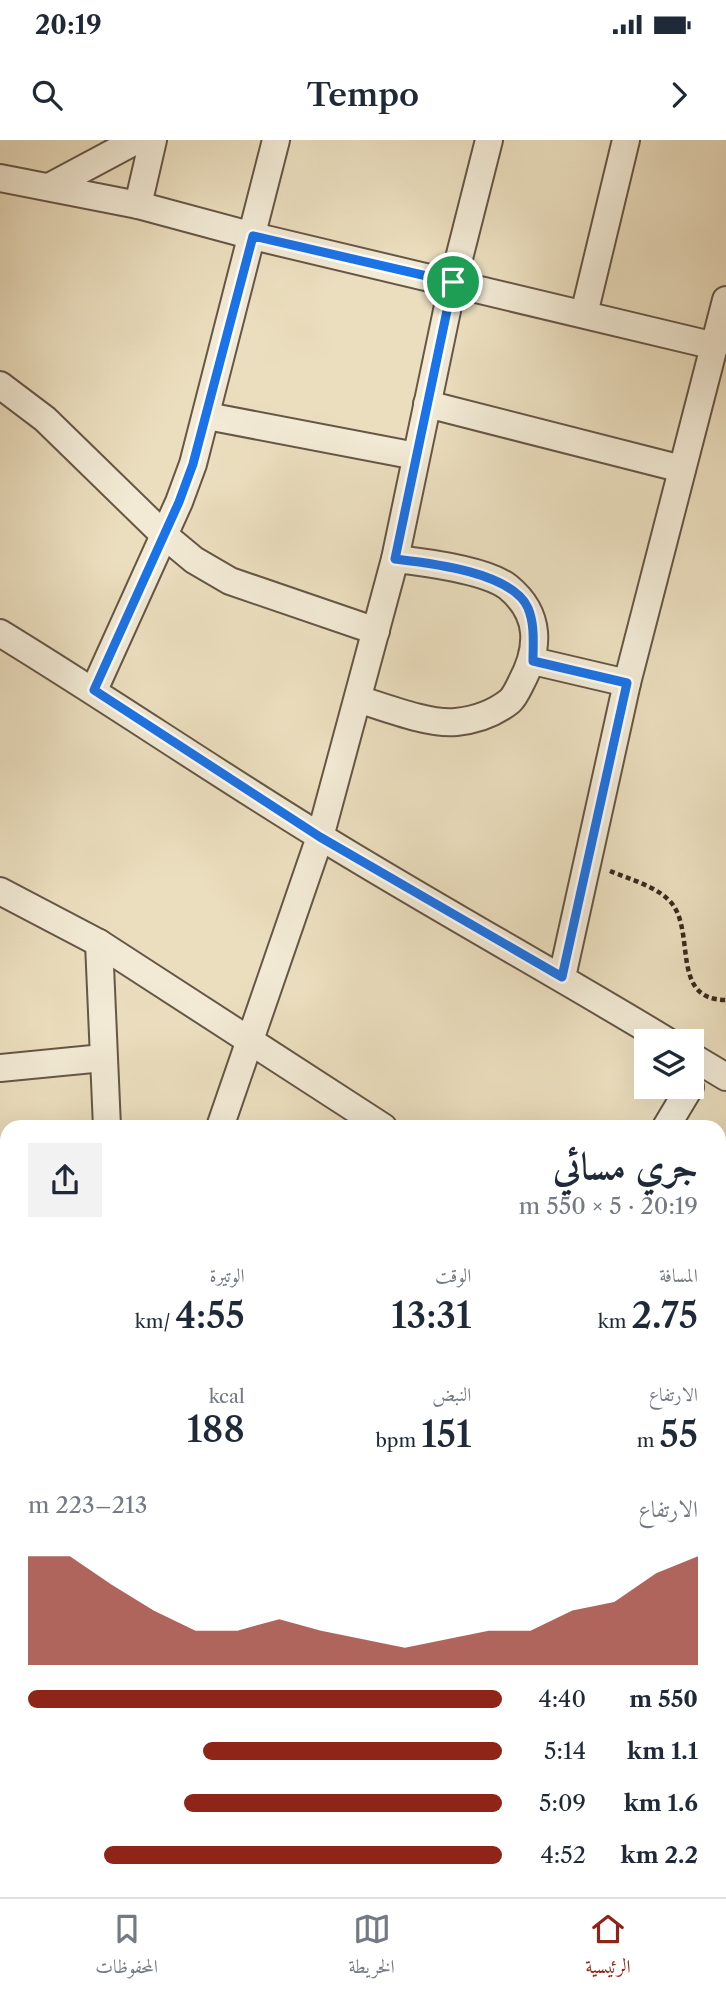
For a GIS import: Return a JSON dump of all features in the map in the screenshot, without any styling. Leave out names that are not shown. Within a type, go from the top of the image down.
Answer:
[{"type":"street","points":[[49,187],[137,140]]},
{"type":"street","points":[[138,205],[153,140]]},
{"type":"street","points":[[94,690],[193,464],[276,140]]},
{"type":"street","points":[[222,1120],[320,837],[358,699],[395,559],[453,282],[489,140]]},
{"type":"street","points":[[584,314],[626,140]]},
{"type":"street","points":[[0,178],[138,205],[253,236],[715,346]]},
{"type":"street","points":[[562,977],[627,683],[726,300]]},
{"type":"street","points":[[0,386],[44,419],[164,535],[194,560],[230,581],[376,631]]},
{"type":"street","points":[[427,404],[682,469]]},
{"type":"street","points":[[207,416],[416,456]]},
{"type":"street","points":[[358,699],[414,716],[454,723],[491,714],[513,699],[533,661],[534,628],[527,605],[506,585],[438,564],[395,559]]},
{"type":"street","points":[[0,633],[94,690],[320,837],[647,1029]]},
{"type":"street","points":[[533,661],[627,683]]},
{"type":"street","points":[[0,891],[99,943],[250,1040],[367,1120]]},
{"type":"street","points":[[99,943],[107,1120]]},
{"type":"street","points":[[0,1068],[103,1058]]},
{"type":"street","points":[[704,1074],[726,1077]]},
{"type":"street","points":[[670,1120],[680,1099]]},
{"type":"path","points":[[586,862],[655,891],[672,902],[680,917],[693,985],[708,998],[726,1000]]},
{"type":"route","points":[[253,236],[453,282],[395,559],[438,564],[506,585],[527,605],[534,628],[533,661],[627,683],[562,977],[320,837],[94,690],[179,502],[193,464],[253,236]]}]
